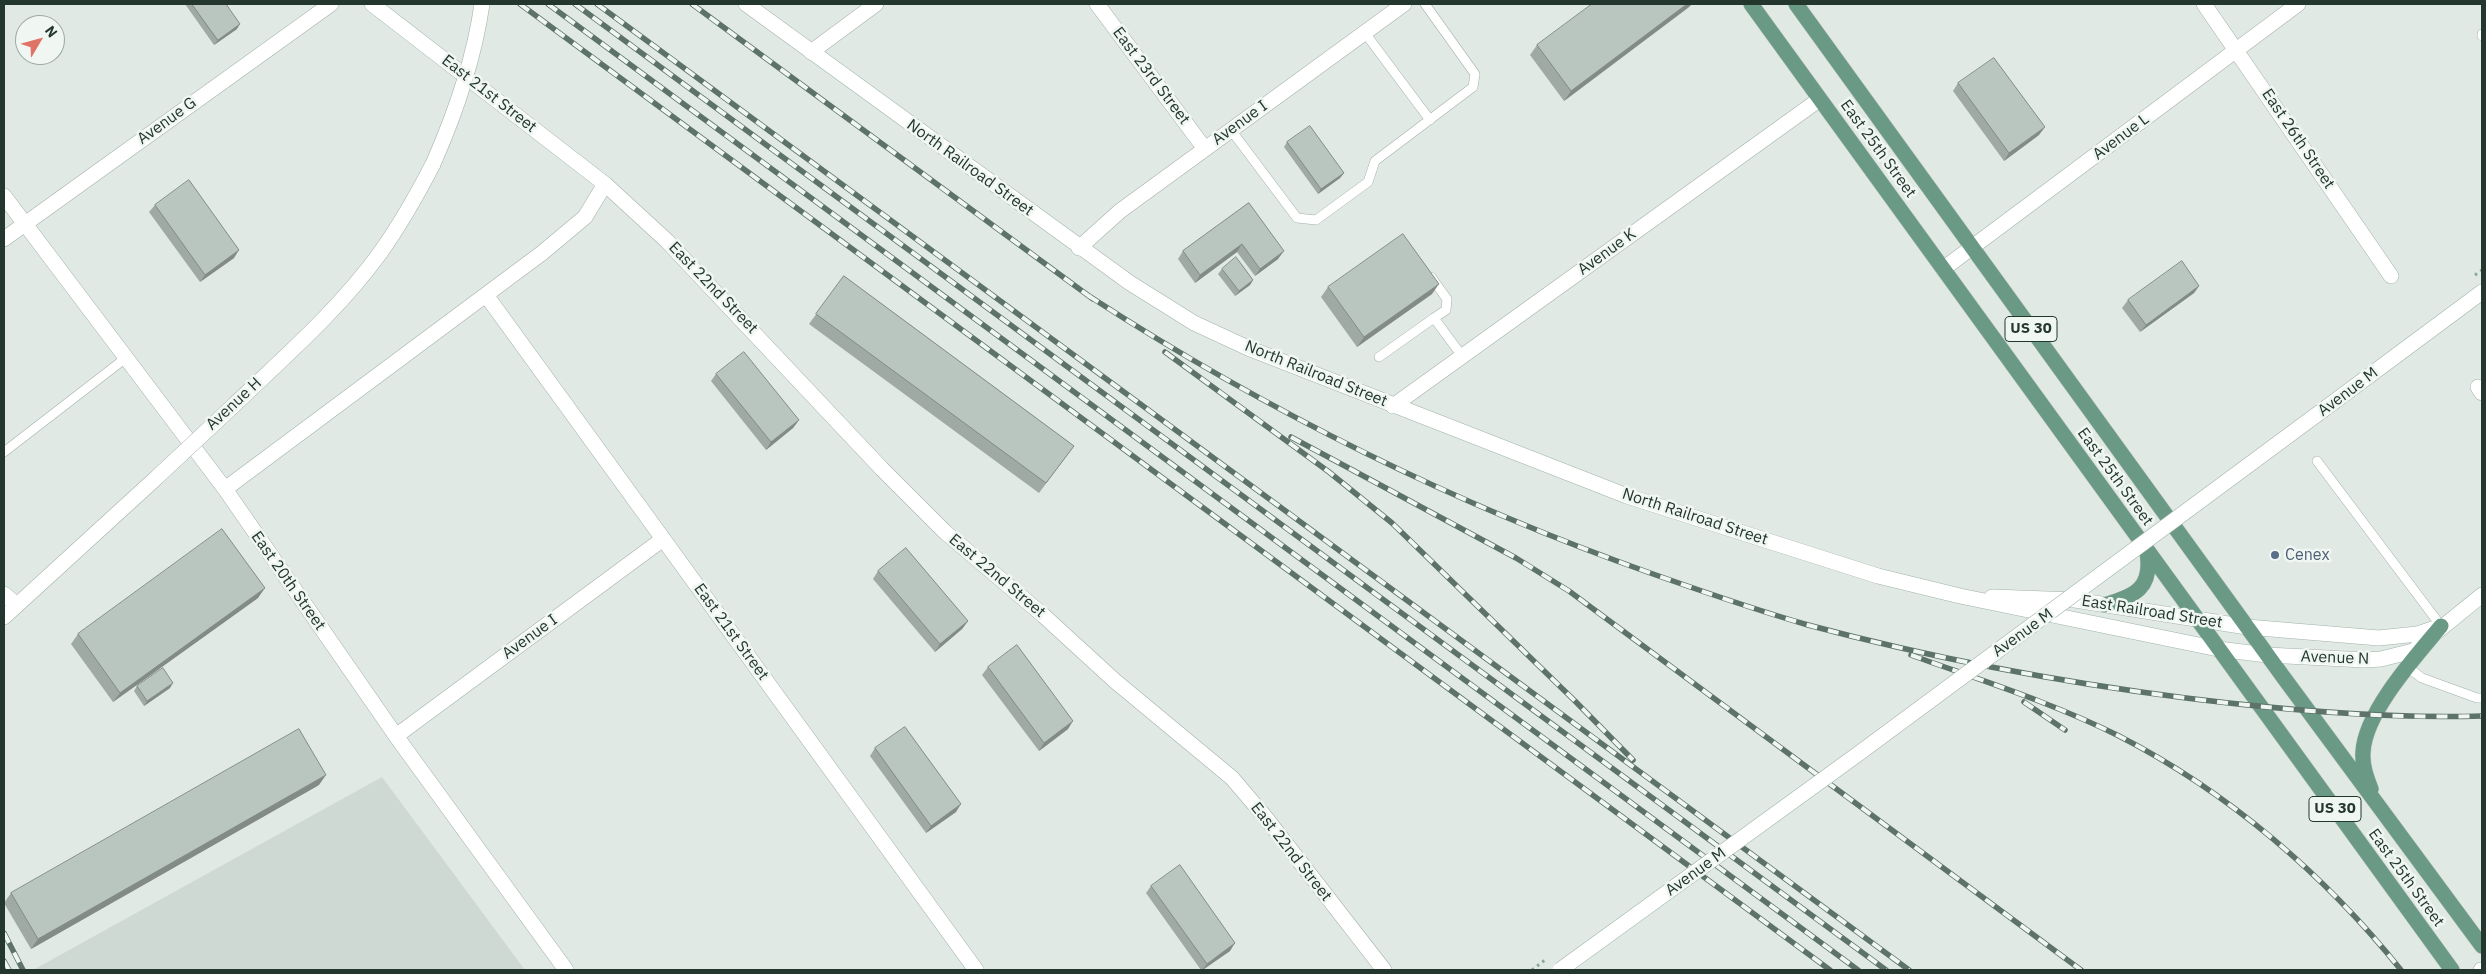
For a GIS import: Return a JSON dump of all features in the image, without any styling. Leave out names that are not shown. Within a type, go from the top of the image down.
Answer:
[{"type":"main road","name":"East 25th Street","points":[[1751,4],[2452,970]]},
{"type":"main road","name":"East 25th Street","points":[[1796,4],[2267,655],[2482,946]]},
{"type":"main road","points":[[2104,605],[2132,595],[2142,586],[2147,578],[2149,568],[2147,551]]},
{"type":"main road","points":[[2376,804],[2364,771],[2363,750],[2376,714],[2407,667],[2441,626]]},
{"type":"street","name":"Avenue G","points":[[4,239],[331,4]]},
{"type":"street","name":"East 21st Street","points":[[372,4],[604,184]]},
{"type":"street","name":"Avenue H","points":[[4,617],[155,479],[322,321],[380,254],[409,210],[433,164],[454,117],[467,77],[482,4]]},
{"type":"street","name":"North Railroad Street","points":[[746,4],[1079,248],[1194,323],[1248,348],[1393,406],[1627,496],[1878,576],[1960,596]]},
{"type":"street","points":[[811,52],[876,4]]},
{"type":"street","name":"East 23rd Street","points":[[1097,4],[1205,149]]},
{"type":"street","name":"Avenue I","points":[[1079,248],[1120,211],[1404,4]]},
{"type":"street","name":"East 26th Street","points":[[2204,4],[2391,276]]},
{"type":"street","name":"Avenue L","points":[[1943,269],[2298,4]]},
{"type":"street","name":"Avenue K","points":[[1393,406],[1820,99]]},
{"type":"street","points":[[224,489],[542,254],[585,217],[604,184]]},
{"type":"street","name":"East 22nd Street","points":[[604,184],[668,241],[882,469],[945,532],[1044,616],[1115,681],[1232,778],[1266,818],[1384,970]]},
{"type":"street","name":"East 20th Street","points":[[4,196],[224,489],[396,736],[566,970]]},
{"type":"street","name":"Avenue M","points":[[1560,970],[1858,754],[2482,292]]},
{"type":"street","name":"East 21st Street","points":[[486,295],[976,970]]},
{"type":"street","name":"Avenue I","points":[[396,736],[663,539]]},
{"type":"street","points":[[4,594],[17,605]]},
{"type":"street","name":"Avenue N","points":[[2218,649],[2267,655],[2381,659],[2413,651],[2441,626],[2482,595]]},
{"type":"street","name":"East Railroad Street","points":[[1960,596],[2042,597],[2247,627]]},
{"type":"street","name":"East Railroad Street","points":[[1960,596],[2218,649]]},
{"type":"street","name":"Avenue N","points":[[2247,627],[2379,638],[2417,634],[2441,626]]},
{"type":"lane","points":[[1231,130],[1297,218],[1316,220],[1368,182],[1375,161],[1473,87],[1475,74],[1425,4]]},
{"type":"lane","points":[[1365,32],[1430,120]]},
{"type":"lane","points":[[1380,357],[1446,310],[1447,299],[1427,272]]},
{"type":"lane","points":[[1434,318],[1462,356]]},
{"type":"lane","points":[[4,452],[127,358]]},
{"type":"lane","points":[[2317,461],[2441,626]]},
{"type":"lane","points":[[2407,667],[2422,678],[2476,698],[2482,698]]},
{"type":"shaded area","points":[[382,777],[525,970],[33,970]]},
{"type":"building","points":[[192,4],[226,4],[240,24],[218,40]]},
{"type":"building","points":[[1592,4],[1687,4],[1571,91],[1537,45]]},
{"type":"building","points":[[1994,58],[2045,127],[2009,153],[1958,83]]},
{"type":"building","points":[[1310,126],[1344,173],[1321,189],[1287,142]]},
{"type":"building","points":[[189,180],[239,250],[205,275],[155,205]]},
{"type":"building","points":[[1249,203],[1284,251],[1260,269],[1242,244],[1200,275],[1183,251]]},
{"type":"building","points":[[1403,234],[1439,284],[1364,337],[1328,287]]},
{"type":"building","points":[[1236,257],[1253,280],[1239,291],[1222,269]]},
{"type":"building","points":[[2182,261],[2199,286],[2146,325],[2128,300]]},
{"type":"building","points":[[844,276],[1074,446],[1046,483],[816,314]]},
{"type":"building","points":[[744,352],[799,420],[771,442],[716,374]]},
{"type":"building","points":[[222,529],[265,588],[120,693],[78,634]]},
{"type":"building","points":[[906,548],[968,621],[940,644],[878,571]]},
{"type":"building","points":[[1017,645],[1073,721],[1044,743],[988,667]]},
{"type":"building","points":[[163,668],[173,683],[147,701],[137,686]]},
{"type":"building","points":[[905,727],[961,804],[931,826],[875,748]]},
{"type":"building","points":[[299,729],[326,775],[38,939],[11,893]]},
{"type":"building","points":[[1180,865],[1235,943],[1207,964],[1151,886]]},
{"type":"railway","points":[[520,4],[1830,970]]},
{"type":"railway","points":[[548,4],[1858,970]]},
{"type":"railway","points":[[575,4],[1886,970]]},
{"type":"railway","points":[[597,4],[1909,970]]},
{"type":"railway","points":[[692,4],[1093,299]]},
{"type":"railway","points":[[1089,296],[1223,378],[1292,416],[1434,485],[1579,547],[1691,587],[1808,625],[1996,668],[2138,692],[2334,713],[2445,717],[2482,716]]},
{"type":"railway","points":[[1165,352],[1329,472],[1392,523],[1633,760]]},
{"type":"railway","points":[[1291,437],[1516,558],[1569,591],[2081,970]]},
{"type":"railway","points":[[1911,655],[2016,692],[2094,724],[2159,758],[2198,783],[2272,838],[2307,869],[2372,935],[2401,970]]},
{"type":"railway","points":[[2024,702],[2065,730]]},
{"type":"railway","points":[[4,933],[23,970]]},
{"type":"railway","points":[[4,961],[9,970]]},
{"type":"place","name":"Cenex","points":[[2275,555]]}]
